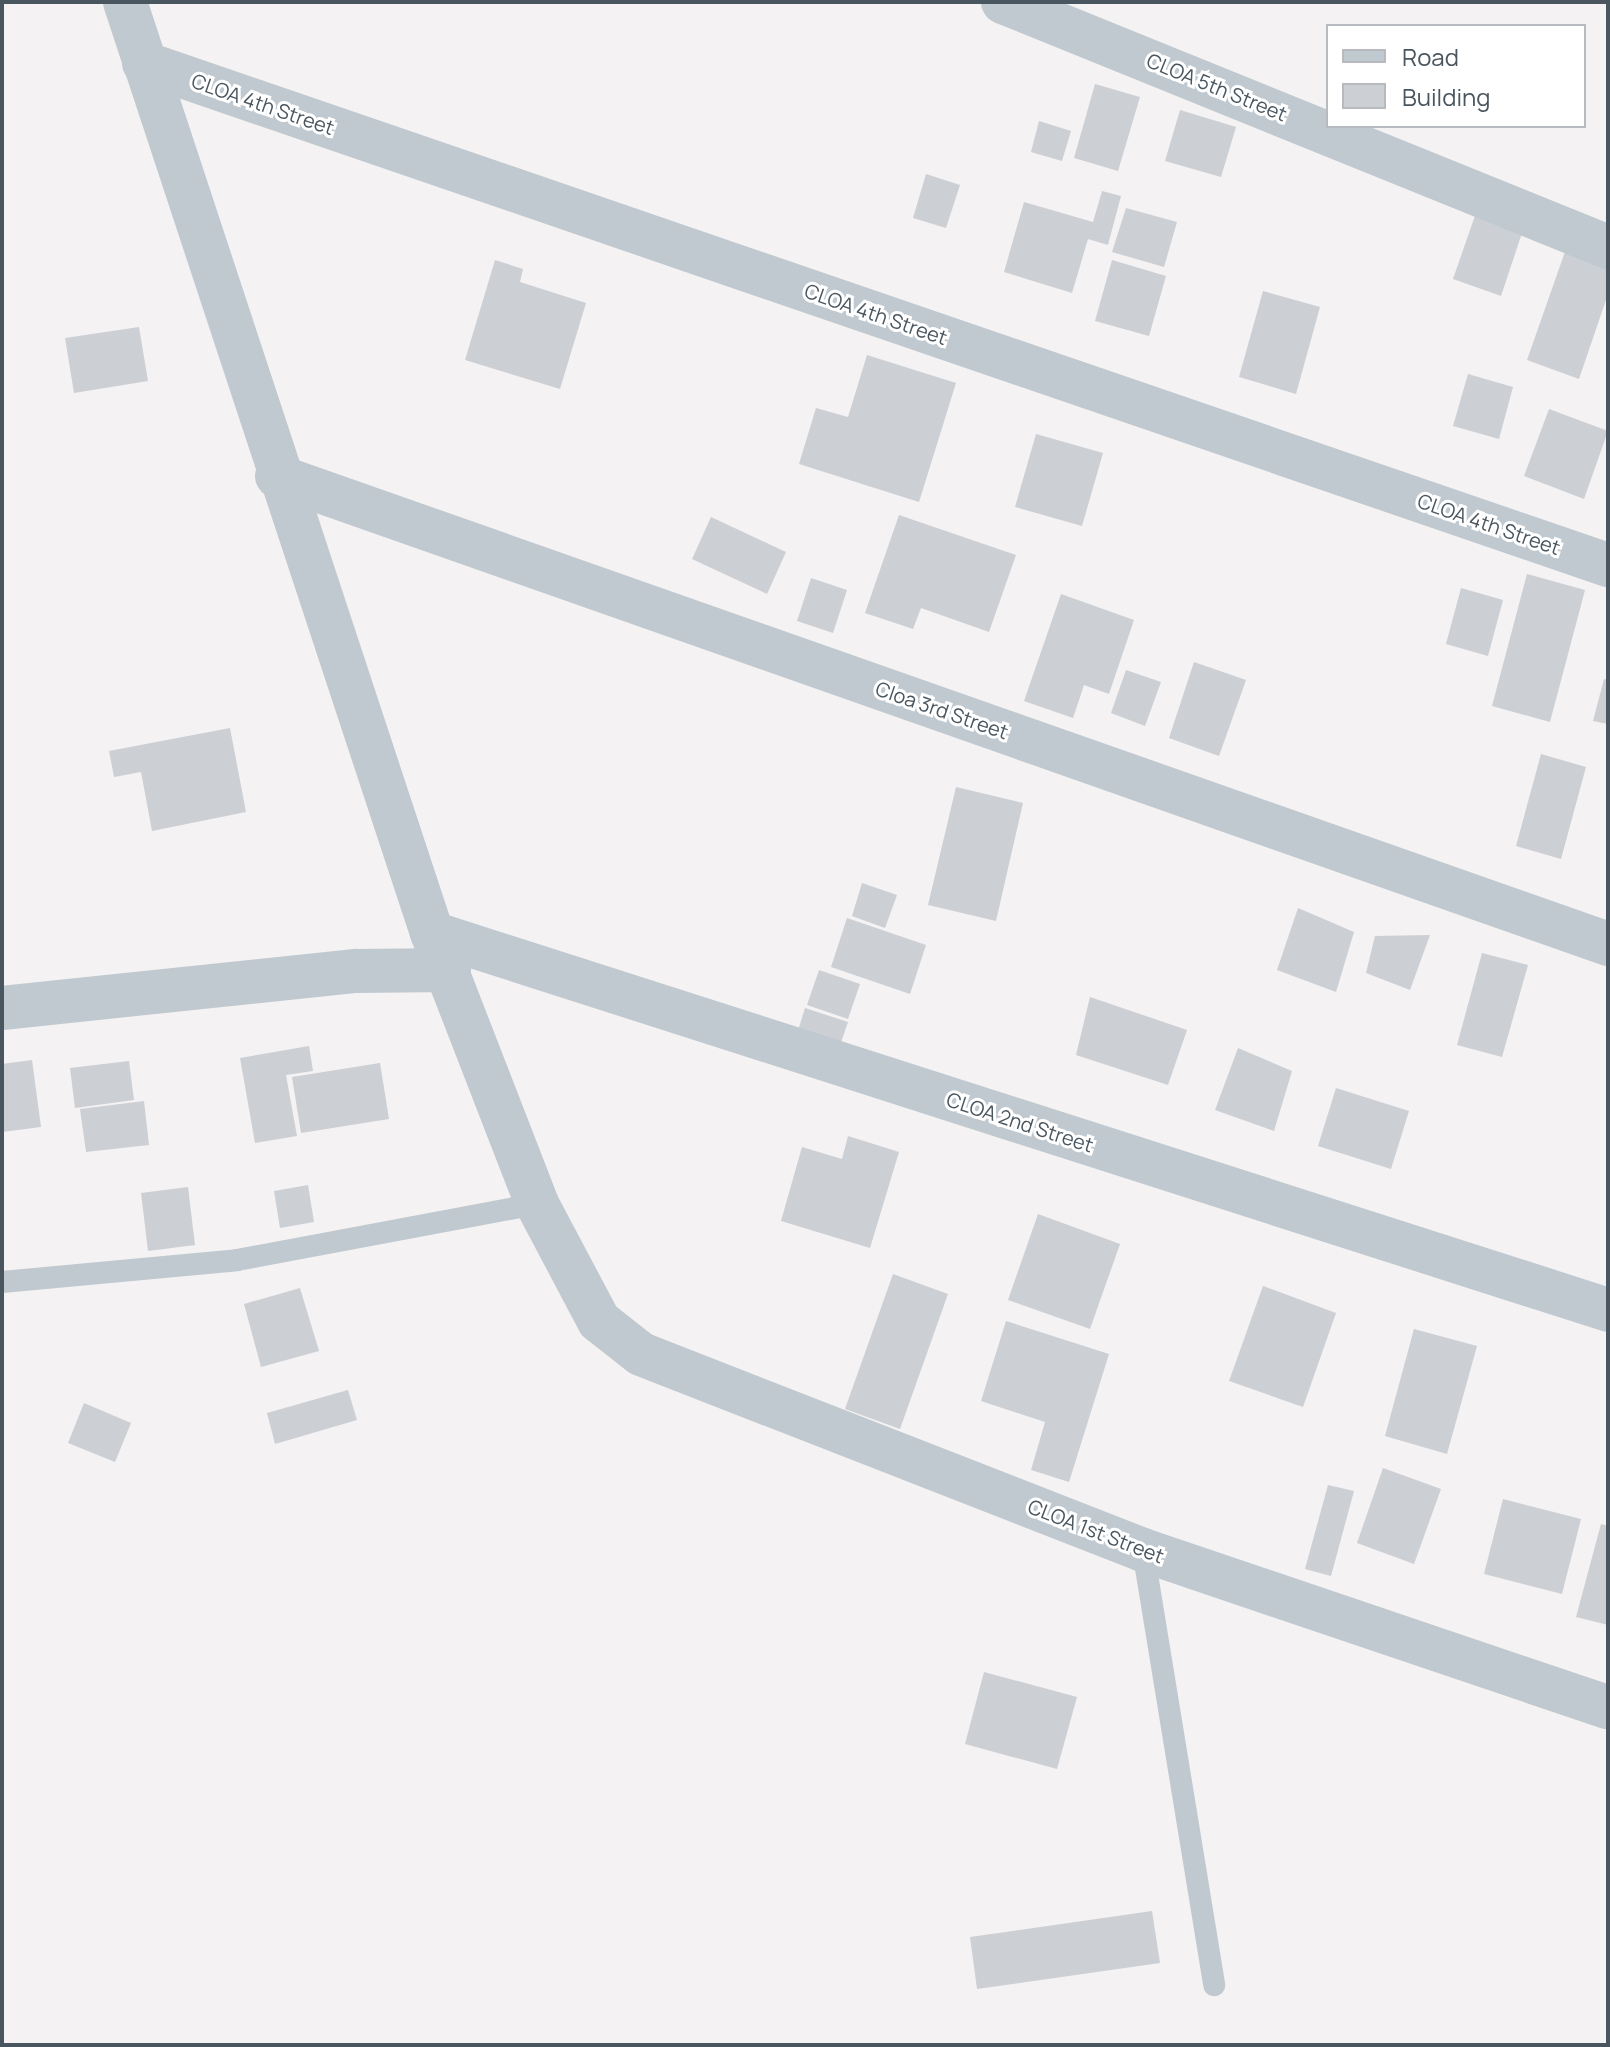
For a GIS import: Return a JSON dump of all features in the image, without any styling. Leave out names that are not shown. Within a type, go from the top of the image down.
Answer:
[{"type":"street","points":[[125,2],[277,476],[441,951],[537,1204]]},
{"type":"street","name":"CLOA 5th Street","points":[[1003,2],[1608,247]]},
{"type":"street","name":"CLOA 4th Street","points":[[144,63],[1608,565]]},
{"type":"street","name":"Cloa 3rd Street","points":[[277,476],[1608,944]]},
{"type":"street","name":"CLOA 2nd Street","points":[[2,1008],[356,971],[441,951],[1608,1310]]},
{"type":"street","name":"CLOA 1st Street","points":[[537,1204],[599,1321],[641,1354],[1143,1550],[1608,1707]]},
{"type":"lane","points":[[2,1282],[237,1260],[537,1204]]},
{"type":"lane","points":[[1143,1550],[1214,1985]]},
{"type":"building","points":[[1095,84],[1140,97],[1118,171],[1074,158]]},
{"type":"building","points":[[1180,110],[1236,127],[1221,177],[1165,161]]},
{"type":"building","points":[[1039,121],[1071,131],[1062,161],[1031,152]]},
{"type":"building","points":[[926,174],[960,185],[946,228],[913,218]]},
{"type":"building","points":[[1102,191],[1121,196],[1108,245],[1088,239],[1072,293],[1004,272],[1024,202],[1093,222]]},
{"type":"building","points":[[1479,204],[1526,221],[1501,296],[1453,279]]},
{"type":"building","points":[[1126,208],[1177,222],[1164,267],[1112,252]]},
{"type":"building","points":[[1567,246],[1608,261],[1608,294],[1579,379],[1527,360]]},
{"type":"building","points":[[495,260],[523,269],[520,282],[586,303],[560,389],[465,360]]},
{"type":"building","points":[[1112,260],[1166,276],[1149,336],[1095,321]]},
{"type":"building","points":[[1263,291],[1320,307],[1296,394],[1239,377]]},
{"type":"building","points":[[139,327],[148,381],[74,393],[65,338]]},
{"type":"building","points":[[867,355],[956,383],[919,502],[799,464],[816,408],[848,417]]},
{"type":"building","points":[[1468,374],[1513,387],[1499,439],[1453,426]]},
{"type":"building","points":[[1549,409],[1608,431],[1584,499],[1524,476]]},
{"type":"building","points":[[1036,434],[1103,453],[1082,526],[1015,507]]},
{"type":"building","points":[[899,515],[1016,555],[989,632],[921,608],[913,629],[865,613]]},
{"type":"building","points":[[711,517],[786,552],[767,594],[692,559]]},
{"type":"building","points":[[1527,574],[1585,590],[1550,722],[1492,706]]},
{"type":"building","points":[[811,578],[847,590],[833,633],[797,621]]},
{"type":"building","points":[[1461,588],[1503,600],[1488,656],[1446,644]]},
{"type":"building","points":[[1061,594],[1134,620],[1109,694],[1084,685],[1073,718],[1024,701]]},
{"type":"building","points":[[1194,662],[1246,680],[1219,756],[1169,738]]},
{"type":"building","points":[[1126,670],[1161,682],[1145,726],[1111,713]]},
{"type":"building","points":[[1604,679],[1608,680],[1608,724],[1593,721]]},
{"type":"building","points":[[230,728],[246,812],[152,831],[141,772],[114,777],[109,751]]},
{"type":"building","points":[[1541,754],[1586,767],[1561,859],[1516,846]]},
{"type":"building","points":[[956,787],[1023,803],[996,921],[928,905]]},
{"type":"building","points":[[862,883],[897,895],[885,928],[852,916]]},
{"type":"building","points":[[1298,908],[1354,932],[1336,992],[1277,970]]},
{"type":"building","points":[[847,918],[926,945],[910,994],[831,967]]},
{"type":"building","points":[[1430,935],[1410,990],[1366,973],[1375,936]]},
{"type":"building","points":[[1482,953],[1528,965],[1502,1057],[1457,1045]]},
{"type":"building","points":[[819,970],[860,984],[848,1019],[807,1005]]},
{"type":"building","points":[[1090,997],[1187,1030],[1168,1085],[1076,1055]]},
{"type":"building","points":[[805,1008],[848,1022],[836,1057],[794,1043]]},
{"type":"building","points":[[309,1046],[313,1071],[286,1075],[297,1136],[255,1143],[240,1058]]},
{"type":"building","points":[[1238,1048],[1292,1071],[1274,1131],[1215,1110]]},
{"type":"building","points":[[32,1060],[41,1127],[2,1132],[2,1064]]},
{"type":"building","points":[[129,1061],[134,1100],[75,1108],[70,1068]]},
{"type":"building","points":[[380,1063],[389,1119],[301,1133],[292,1077]]},
{"type":"building","points":[[1336,1088],[1409,1111],[1391,1169],[1318,1146]]},
{"type":"building","points":[[144,1101],[149,1145],[86,1152],[80,1109]]},
{"type":"building","points":[[848,1136],[899,1152],[870,1248],[781,1221],[802,1147],[842,1159]]},
{"type":"building","points":[[308,1185],[314,1222],[280,1228],[274,1191]]},
{"type":"building","points":[[188,1187],[195,1245],[148,1251],[141,1193]]},
{"type":"building","points":[[1038,1214],[1120,1244],[1090,1329],[1008,1300]]},
{"type":"building","points":[[893,1274],[948,1294],[900,1429],[845,1409]]},
{"type":"building","points":[[1263,1286],[1336,1313],[1303,1407],[1229,1381]]},
{"type":"building","points":[[300,1288],[319,1351],[261,1367],[244,1304]]},
{"type":"building","points":[[1006,1321],[1109,1354],[1069,1482],[1031,1470],[1045,1422],[981,1401]]},
{"type":"building","points":[[1414,1329],[1477,1346],[1447,1454],[1385,1436]]},
{"type":"building","points":[[348,1390],[357,1420],[275,1444],[267,1413]]},
{"type":"building","points":[[84,1403],[131,1423],[115,1462],[68,1443]]},
{"type":"building","points":[[1383,1468],[1441,1489],[1414,1564],[1357,1543]]},
{"type":"building","points":[[1328,1485],[1354,1491],[1331,1576],[1305,1569]]},
{"type":"building","points":[[1503,1499],[1581,1519],[1562,1594],[1484,1574]]},
{"type":"building","points":[[1601,1524],[1608,1526],[1608,1625],[1576,1617]]},
{"type":"building","points":[[984,1672],[1077,1697],[1057,1769],[965,1744]]},
{"type":"building","points":[[1152,1911],[1160,1963],[977,1989],[970,1937]]}]
